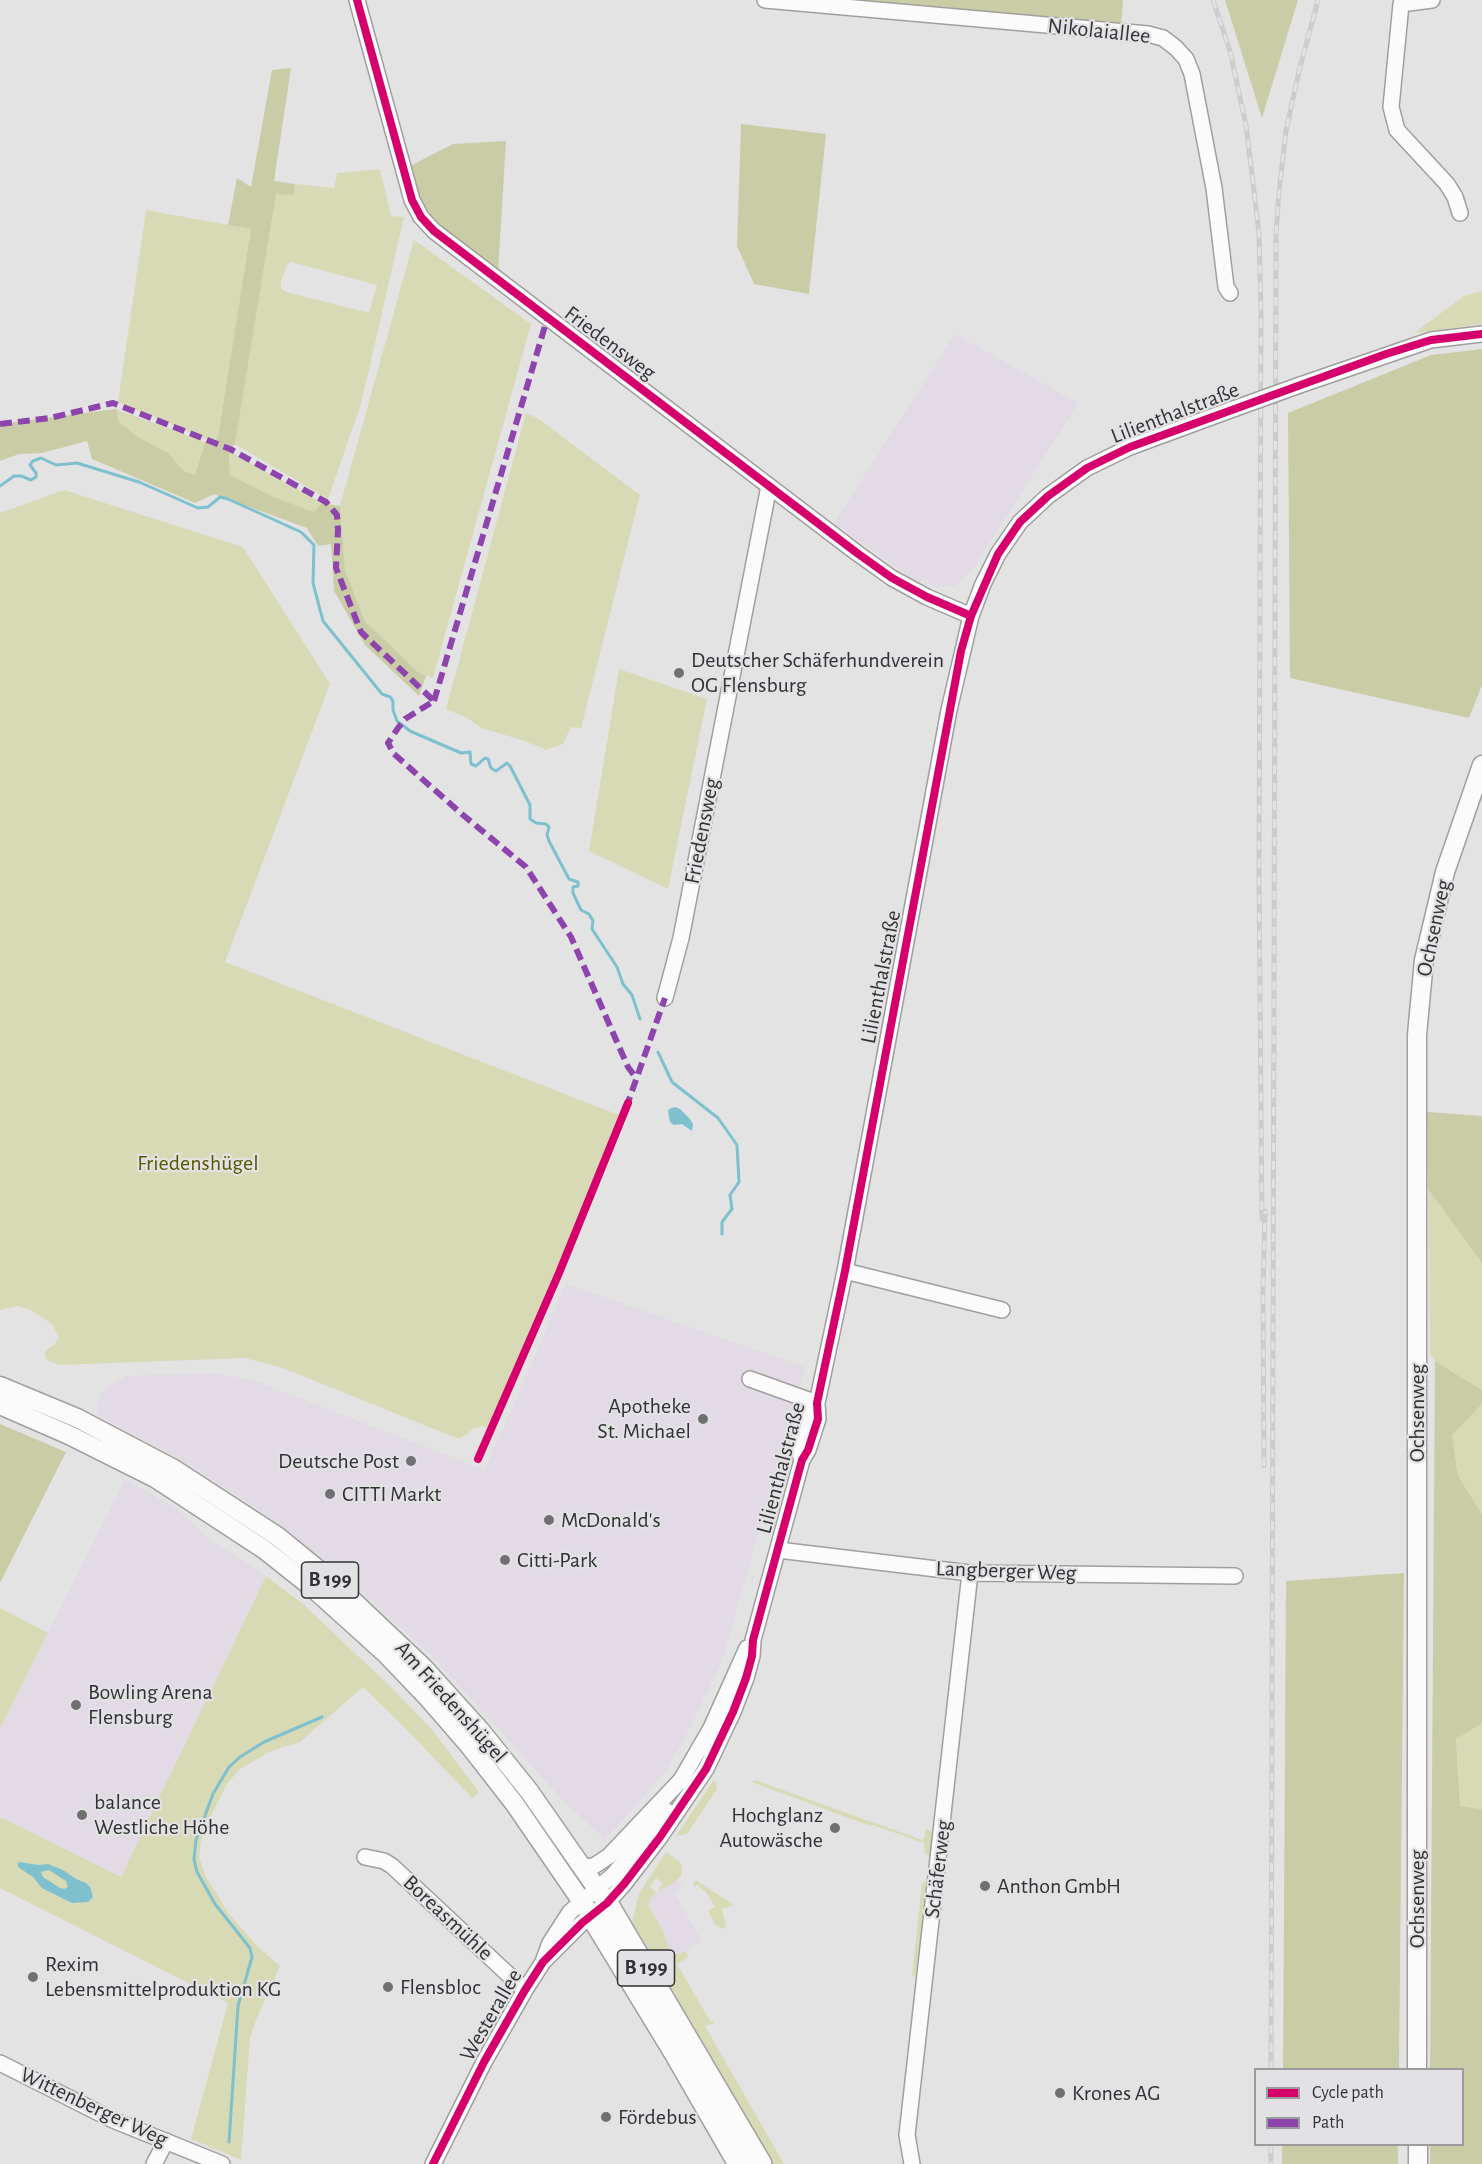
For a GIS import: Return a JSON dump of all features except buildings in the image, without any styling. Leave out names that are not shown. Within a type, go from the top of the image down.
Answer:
[{"type":"highway","name":"Am Friedenshügel","points":[[595,1902],[672,2048],[739,2164]]},
{"type":"highway","name":"Am Friedenshügel","points":[[595,1902],[761,2164]]},
{"type":"main road","name":"Ochsenweg","points":[[1417,2068],[1417,1035],[1424,960],[1446,872],[1482,765]]},
{"type":"main road","name":"Am Friedenshügel","points":[[0,1386],[77,1418],[174,1469],[277,1536],[331,1580],[381,1624],[480,1730],[529,1791],[584,1867],[595,1902]]},
{"type":"main road","name":"Am Friedenshügel","points":[[0,1405],[60,1431],[155,1478],[265,1550],[314,1589],[386,1654],[429,1698],[595,1902]]},
{"type":"main road","points":[[1418,2146],[1418,2164]]},
{"type":"street","name":"Friedensweg","points":[[357,0],[412,200],[421,218],[434,231],[538,311],[892,578],[927,597],[971,616]]},
{"type":"street","name":"Nikolaiallee","points":[[765,0],[1149,34],[1163,38],[1186,59],[1192,74],[1214,188],[1226,287],[1230,293]]},
{"type":"street","points":[[1432,0],[1401,4],[1391,107],[1397,130],[1447,184],[1455,197],[1460,213]]},
{"type":"street","name":"Lilienthalstraße","points":[[595,1902],[624,1884],[660,1837],[706,1768],[733,1712],[746,1678],[752,1656],[753,1640],[802,1460],[797,1446],[806,1416],[817,1403],[845,1271],[949,710],[971,616],[998,555],[1020,522],[1048,496],[1087,468],[1130,447],[1431,340],[1482,334]]},
{"type":"street","name":"Friedensweg","points":[[665,998],[681,938],[769,486]]},
{"type":"street","points":[[845,1271],[1002,1310]]},
{"type":"street","points":[[750,1379],[817,1403]]},
{"type":"street","name":"Langberger Weg","points":[[778,1550],[970,1573],[1235,1576]]},
{"type":"street","name":"Schäferweg","points":[[912,2164],[907,2135],[970,1573]]},
{"type":"street","name":"Lilienthalstraße","points":[[595,1902],[618,1869],[662,1818],[676,1796],[681,1780],[711,1728],[744,1652],[753,1640]]},
{"type":"street","name":"Lilienthalstraße","points":[[584,1867],[594,1866],[609,1856],[681,1780]]},
{"type":"street","name":"Boreasmühle","points":[[365,1857],[392,1866],[525,1990]]},
{"type":"street","name":"Westerallee","points":[[432,2164],[484,2062],[525,1990],[543,1962],[595,1902]]},
{"type":"street","name":"Wittenberger Weg","points":[[0,2063],[113,2120],[222,2164]]},
{"type":"street","points":[[154,2164],[166,2141]]},
{"type":"shaded area","points":[[955,334],[1078,403],[972,571],[955,586],[937,587],[911,578],[834,523]]},
{"type":"shaded area","points":[[566,1284],[805,1367],[722,1662],[665,1772],[605,1840],[560,1797],[436,1660],[332,1565],[258,1509],[181,1460],[96,1414],[101,1394],[112,1383],[127,1376],[213,1373],[253,1380],[485,1470]]},
{"type":"shaded area","points":[[125,1480],[176,1508],[210,1540],[266,1576],[121,1877],[0,1817],[0,1729]]},
{"type":"shaded area","points":[[676,1880],[683,1886],[674,1893],[702,1941],[676,1955],[666,1945],[663,1930],[648,1902],[657,1891]]},
{"type":"green space","points":[[819,0],[1123,0],[1121,26]]},
{"type":"green space","points":[[1225,0],[1298,0],[1262,118]]},
{"type":"green space","points":[[291,68],[274,181],[295,184],[294,195],[276,194],[235,444],[229,451],[230,475],[274,497],[314,512],[322,503],[340,506],[345,570],[365,621],[419,673],[426,676],[419,696],[365,645],[334,591],[331,544],[318,546],[307,528],[214,494],[195,503],[92,459],[87,441],[42,453],[19,454],[0,461],[0,424],[116,409],[119,422],[138,437],[168,453],[184,471],[195,475],[205,442],[213,446],[218,437],[251,229],[228,225],[237,178],[251,187],[272,70]]},
{"type":"green space","points":[[741,124],[826,134],[809,294],[754,284],[737,246]]},
{"type":"green space","points":[[506,141],[498,272],[431,219],[418,195],[410,166],[453,144]]},
{"type":"green space","points":[[380,169],[391,216],[404,217],[361,404],[328,499],[235,444],[276,193],[294,195],[295,184],[334,188],[337,173]],"holes":[[[291,262],[377,285],[369,313],[286,292],[281,288],[287,265]]]},
{"type":"green space","points":[[146,210],[251,229],[217,444],[118,402]]},
{"type":"green space","points":[[414,240],[531,324],[433,678],[419,673],[365,621],[345,570],[340,506]]},
{"type":"green space","points":[[1482,291],[1482,324],[1414,333],[1464,296]]},
{"type":"green space","points":[[1482,349],[1482,685],[1469,718],[1290,678],[1288,413],[1431,355]]},
{"type":"green space","points":[[116,409],[205,442],[195,475],[184,471],[168,453],[138,437],[119,422]]},
{"type":"green space","points":[[526,413],[539,419],[640,495],[581,728],[571,727],[563,744],[546,750],[481,728],[469,719],[446,709]]},
{"type":"green space","points":[[229,451],[322,503],[314,512],[274,497],[230,475]]},
{"type":"green space","name":"Friedenshügel","points":[[64,490],[243,547],[330,684],[225,962],[619,1115],[559,1267],[489,1428],[482,1426],[475,1428],[461,1438],[456,1438],[283,1368],[245,1358],[59,1365],[47,1360],[45,1355],[46,1350],[54,1345],[59,1337],[52,1324],[31,1310],[18,1306],[0,1310],[0,513]]},
{"type":"green space","points":[[619,669],[707,699],[668,889],[589,851]]},
{"type":"green space","points":[[1427,1112],[1482,1116],[1482,1263],[1428,1189]]},
{"type":"green space","points":[[1428,1189],[1482,1263],[1482,1390],[1435,1361],[1430,1354]]},
{"type":"green space","points":[[1435,1361],[1482,1390],[1482,1404],[1452,1435],[1458,1476],[1482,1514],[1482,1723],[1456,1739],[1460,1806],[1482,1809],[1482,2164],[1430,2164],[1430,2146],[1464,2146],[1464,2068],[1430,2068]]},
{"type":"green space","points":[[1482,1404],[1482,1514],[1458,1476],[1452,1435]]},
{"type":"green space","points":[[0,1424],[66,1452],[0,1583]]},
{"type":"green space","points":[[1404,1573],[1399,2068],[1283,2068],[1286,1581]]},
{"type":"green space","points":[[266,1576],[303,1604],[395,1691],[433,1731],[479,1792],[472,1798],[363,1687],[300,1742],[269,1752],[240,1769],[227,1784],[201,1841],[199,1857],[206,1877],[229,1914],[257,1946],[280,1966],[250,2038],[241,2160],[191,2139],[228,2003],[0,1888],[0,1817],[121,1877]]},
{"type":"green space","points":[[0,1608],[48,1633],[0,1729]]},
{"type":"green space","points":[[1482,1723],[1482,1809],[1460,1806],[1456,1738]]},
{"type":"green space","points":[[755,1780],[922,1840],[925,1836],[925,1829],[929,1830],[932,1832],[931,1857],[925,1853],[924,1843],[873,1825],[870,1826],[752,1782]]},
{"type":"green space","points":[[713,1781],[716,1782],[717,1789],[687,1834],[676,1836]]},
{"type":"green space","points":[[666,1852],[680,1862],[681,1876],[672,1884],[657,1891],[663,1883],[656,1878],[650,1887],[656,1892],[650,1899],[649,1906],[663,1930],[669,1950],[676,1955],[685,1951],[689,1957],[677,1964],[710,2021],[715,2023],[705,2026],[784,2164],[772,2164],[632,1923],[639,1894]]},
{"type":"green space","points":[[693,1881],[697,1881],[734,1905],[722,1909],[726,1927],[721,1929],[718,1925],[716,1926],[708,1911],[715,1907],[705,1890],[703,1891],[698,1885],[694,1887]]},
{"type":"green space","points":[[927,1881],[917,1975],[912,1976],[922,1883]]},
{"type":"green space","points":[[1282,2146],[1398,2146],[1398,2164],[1282,2164]]},
{"type":"water","points":[[675,1107],[689,1118],[693,1124],[692,1131],[682,1124],[674,1125],[670,1122],[669,1109]]},
{"type":"water","points":[[18,1863],[48,1864],[63,1870],[86,1883],[93,1897],[88,1902],[72,1903],[42,1888],[33,1877],[18,1867]],"holes":[[[49,1870],[66,1881],[68,1887],[60,1888],[43,1877],[41,1872]]]},
{"type":"waterway","points":[[0,486],[14,476],[31,480],[36,477],[30,465],[41,458],[56,465],[77,463],[139,482],[198,508],[208,507],[220,497],[228,499],[301,532],[314,545],[313,583],[323,621],[382,694],[393,701],[397,721],[410,731],[461,753],[470,752],[471,764],[476,766],[485,758],[488,759],[491,768],[496,771],[507,763],[510,766],[530,805],[530,819],[549,827],[547,835],[549,841],[569,879],[578,882],[578,886],[573,887],[573,893],[581,910],[589,914],[593,921],[592,929],[617,967],[623,984],[632,995],[640,1019]]},
{"type":"waterway","points":[[658,1052],[672,1082],[718,1118],[737,1145],[739,1182],[730,1195],[732,1209],[722,1222],[722,1234]]},
{"type":"waterway","points":[[229,2142],[238,2006],[252,1957],[250,1948],[215,1904],[197,1872],[194,1859],[196,1840],[213,1794],[229,1767],[264,1742],[322,1717]]},
{"type":"railway","points":[[1213,0],[1230,51],[1246,125],[1259,233],[1261,314],[1259,874],[1262,1219]]},
{"type":"railway","points":[[1271,2068],[1276,235],[1286,131],[1318,0]]},
{"type":"railway","points":[[1264,1466],[1265,1211]]},
{"type":"railway","points":[[1271,2146],[1271,2164]]},
{"type":"marked path","points":[[434,701],[547,319]]},
{"type":"marked path","points":[[0,424],[50,418],[113,403],[230,449],[326,502],[337,515],[336,568],[361,632],[434,701],[405,719],[388,743],[394,754],[526,867],[571,937],[628,1067],[637,1079]]},
{"type":"marked path","points":[[626,1108],[665,998]]},
{"type":"cycle path","points":[[357,0],[412,200],[421,217],[434,231],[857,553],[892,578],[927,597],[971,616]]},
{"type":"cycle path","points":[[433,2164],[484,2062],[543,1962],[582,1923],[607,1903],[660,1837],[706,1769],[746,1678],[752,1656],[753,1640],[802,1460],[808,1450],[818,1419],[817,1403],[845,1271],[961,651],[971,616],[998,554],[1020,522],[1048,496],[1087,468],[1130,447],[1386,354],[1431,340],[1482,334]]},
{"type":"cycle path","points":[[478,1459],[559,1273],[628,1103]]},
{"type":"place","name":"Deutscher Schäferhundverein OG Flensburg","points":[[679,673]]},
{"type":"place","name":"Apotheke St. Michael","points":[[703,1419]]},
{"type":"place","name":"Deutsche Post","points":[[411,1461]]},
{"type":"place","name":"CITTI Markt","points":[[330,1494]]},
{"type":"place","name":"McDonald's","points":[[549,1520]]},
{"type":"place","name":"Citti-Park","points":[[505,1560]]},
{"type":"place","name":"Bowling Arena Flensburg","points":[[76,1705]]},
{"type":"place","name":"balance Westliche Höhe","points":[[82,1815]]},
{"type":"place","name":"Hochglanz Autowäsche","points":[[835,1828]]},
{"type":"place","name":"Anthon GmbH","points":[[985,1886]]},
{"type":"place","name":"Rexim Lebensmittelproduktion KG","points":[[33,1977]]},
{"type":"place","name":"Flensbloc","points":[[388,1987]]},
{"type":"place","name":"Krones AG","points":[[1060,2093]]},
{"type":"place","name":"Fördebus","points":[[606,2117]]}]
